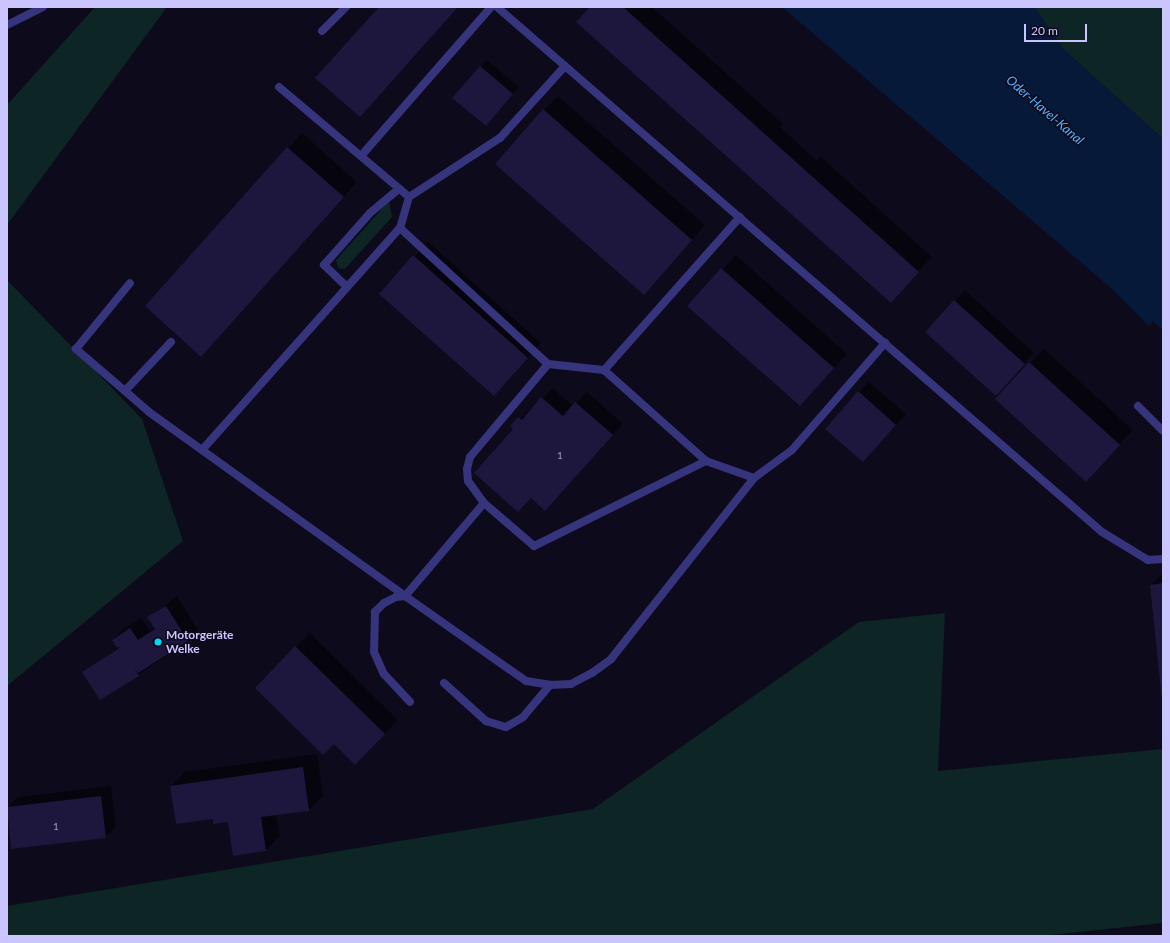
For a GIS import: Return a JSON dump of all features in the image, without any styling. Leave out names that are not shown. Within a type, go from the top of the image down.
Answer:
[{"type":"lane","points":[[7,25],[43,7]]},
{"type":"lane","points":[[322,31],[346,7]]},
{"type":"lane","points":[[361,156],[491,7]]},
{"type":"lane","points":[[497,7],[1102,532],[1148,560],[1163,559]]},
{"type":"lane","points":[[202,450],[400,228],[408,197],[500,138],[565,66]]},
{"type":"lane","points":[[279,87],[408,197]]},
{"type":"lane","points":[[347,287],[324,265],[370,213],[399,190]]},
{"type":"lane","points":[[604,370],[740,217]]},
{"type":"lane","points":[[400,228],[548,364],[604,370],[706,461],[754,478]]},
{"type":"lane","points":[[130,283],[76,349],[149,412],[405,596],[526,681],[550,686],[571,684],[592,673],[611,658],[754,478],[792,450],[885,343]]},
{"type":"lane","points":[[125,391],[171,342]]},
{"type":"lane","points":[[548,364],[470,457],[467,469],[468,481],[484,503],[534,546],[706,461]]},
{"type":"lane","points":[[1138,406],[1163,431]]},
{"type":"lane","points":[[410,702],[384,674],[374,652],[373,632],[375,612],[390,600],[405,596],[484,503]]},
{"type":"lane","points":[[444,683],[486,721],[506,727],[523,716],[550,686]]},
{"type":"green space","points":[[95,7],[167,7],[7,225],[7,105]]},
{"type":"green space","points":[[1034,7],[1163,7],[1163,139],[1063,49]]},
{"type":"green space","points":[[389,201],[392,217],[345,269],[338,268],[336,260]]},
{"type":"green space","points":[[7,280],[142,419],[183,541],[7,686]]},
{"type":"green space","points":[[945,613],[938,771],[1163,749],[1163,923],[1042,936],[7,936],[7,906],[593,809],[859,622]]},
{"type":"water","name":"Oder-Havel-Kanal","points":[[782,7],[1034,7],[1063,49],[1163,139],[1163,330],[1153,321],[1149,326],[1111,288]]},
{"type":"building","points":[[379,7],[458,7],[360,117],[315,78]]},
{"type":"building","points":[[590,7],[623,7],[919,272],[891,303],[576,22]]},
{"type":"building","points":[[480,66],[513,94],[486,126],[452,98]]},
{"type":"building","points":[[543,109],[692,240],[644,295],[495,164]]},
{"type":"building","points":[[287,147],[344,197],[201,357],[145,306]]},
{"type":"building","points":[[413,255],[528,358],[494,396],[379,294]]},
{"type":"building","points":[[721,268],[834,368],[800,406],[687,306]]},
{"type":"building","points":[[954,300],[1025,364],[996,396],[925,332]]},
{"type":"building","points":[[1029,362],[1120,445],[1086,482],[995,399]]},
{"type":"building","points":[[858,391],[896,425],[863,462],[825,429]]},
{"type":"building","points":[[541,397],[563,416],[575,402],[613,435],[545,511],[531,498],[518,512],[474,473],[513,429],[510,426],[518,417],[522,420]]},
{"type":"building","points":[[1163,583],[1163,701],[1162,701],[1150,585]]},
{"type":"building","points":[[166,606],[188,641],[138,673],[134,668],[139,676],[100,700],[82,672],[121,647],[117,648],[112,640],[130,628],[138,640],[155,629],[147,617]]},
{"type":"building","points":[[295,646],[385,734],[355,765],[334,744],[323,755],[255,688]]},
{"type":"building","points":[[303,767],[309,811],[261,817],[266,851],[233,856],[228,822],[213,824],[213,819],[176,824],[170,786]]},
{"type":"building","points":[[101,796],[106,838],[11,849],[7,807]]},
{"type":"place","name":"Motorgeräte Welke","points":[[158,642]]}]
